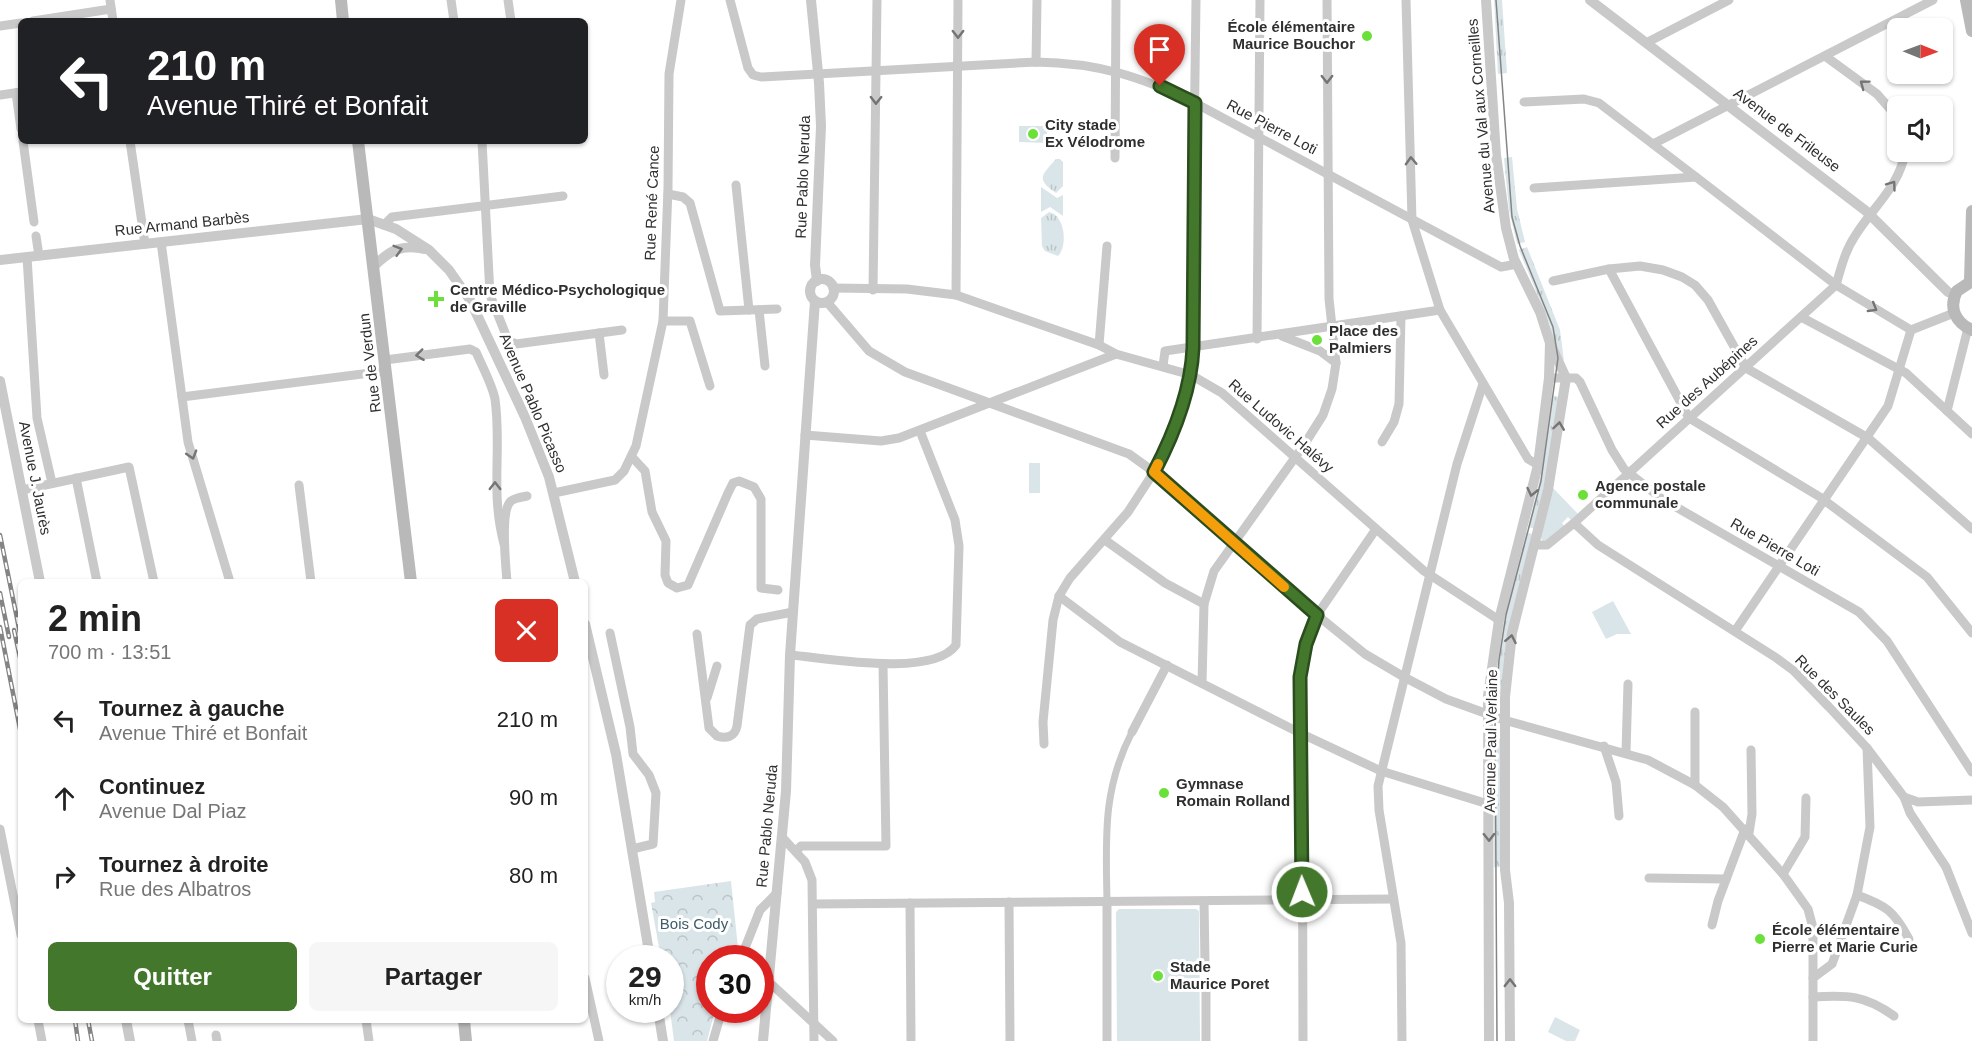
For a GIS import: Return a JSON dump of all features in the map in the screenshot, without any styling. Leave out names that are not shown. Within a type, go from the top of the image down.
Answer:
[{"type":"main road","points":[[341,0],[343,18]]},
{"type":"main road","points":[[1966,0],[1972,31]]},
{"type":"main road","name":"Rue de Verdun","points":[[358,144],[411,579]]},
{"type":"main road","points":[[1970,329],[1959,322],[1954,313],[1955,296],[1961,287],[1971,281],[1972,211]]},
{"type":"main road","points":[[464,1023],[466,1041]]},
{"type":"street","points":[[451,0],[454,18]]},
{"type":"street","points":[[508,0],[511,18]]},
{"type":"street","name":"Rue René Cance","points":[[554,494],[607,483],[624,471],[632,457],[663,321],[668,194],[669,74],[681,0]]},
{"type":"street","points":[[730,0],[748,68],[753,75],[818,74]]},
{"type":"street","name":"Rue Pablo Neruda","points":[[811,0],[820,126],[815,265],[817,281]]},
{"type":"street","points":[[873,290],[877,0]]},
{"type":"street","points":[[956,295],[958,0]]},
{"type":"street","points":[[1036,0],[1036,62]]},
{"type":"street","points":[[1115,158],[1116,0]]},
{"type":"street","points":[[1044,744],[1043,722],[1053,620],[1059,596],[1070,578],[1105,540],[1154,472],[1168,445],[1191,375],[1196,0]]},
{"type":"street","points":[[1257,339],[1260,0]]},
{"type":"street","points":[[1202,683],[1203,604],[1214,571],[1323,414],[1332,389],[1336,363],[1332,326],[1327,173],[1327,0]]},
{"type":"street","points":[[1406,0],[1412,220],[1440,309],[1528,459],[1538,465]]},
{"type":"street","name":"Avenue du Val aux Corneilles","points":[[1486,0],[1499,190],[1506,228],[1517,264]]},
{"type":"street","name":"Avenue de Frileuse","points":[[1590,0],[1871,215],[1947,292],[1955,296]]},
{"type":"street","points":[[1646,43],[1729,0]]},
{"type":"street","points":[[1653,144],[1933,0]]},
{"type":"street","points":[[47,18],[110,4]]},
{"type":"street","points":[[0,26],[18,23]]},
{"type":"street","points":[[1825,56],[1877,94],[1887,105]]},
{"type":"street","name":"Rue Pierre Loti","points":[[818,74],[1036,62],[1073,63],[1116,70],[1160,86],[1195,103],[1501,267],[1517,264]]},
{"type":"street","points":[[0,95],[18,93]]},
{"type":"street","points":[[1524,102],[1584,99],[1599,104],[1836,285],[1911,330]]},
{"type":"street","points":[[23,144],[34,222]]},
{"type":"street","points":[[130,144],[145,244]]},
{"type":"street","points":[[482,144],[490,295],[508,340],[516,344],[622,330]]},
{"type":"street","name":"Rue des Aubépines","points":[[1534,545],[1547,545],[1574,523],[1836,285],[1850,246],[1899,176],[1902,162]]},
{"type":"street","points":[[1534,188],[1696,177]]},
{"type":"street","points":[[736,184],[754,310],[765,366]]},
{"type":"street","points":[[668,194],[683,196],[690,203],[720,311],[777,309]]},
{"type":"street","points":[[384,225],[392,218],[564,196]]},
{"type":"street","name":"Rue Armand Barbès","points":[[0,260],[368,219]]},
{"type":"street","name":"Avenue Pablo Picasso","points":[[368,219],[412,238],[429,250],[449,270],[470,300],[525,417],[554,494],[574,579]]},
{"type":"street","points":[[36,236],[33,256],[37,418],[52,483]]},
{"type":"street","points":[[161,242],[188,442],[229,579]]},
{"type":"street","points":[[1099,345],[1107,246]]},
{"type":"street","points":[[373,267],[385,255],[400,247],[429,250]]},
{"type":"street","name":"Avenue Paul Verlaine","points":[[1510,1041],[1504,720],[1509,651],[1548,490],[1566,378],[1550,343],[1540,312],[1517,264]]},
{"type":"street","points":[[1553,281],[1609,269],[1640,266],[1663,270],[1695,285],[1708,300],[1746,368],[1868,438],[1972,529]]},
{"type":"street","points":[[1609,269],[1689,418],[1824,500],[1927,577],[1972,633]]},
{"type":"street","points":[[825,280],[833,288],[832,298],[827,302],[815,301],[810,292],[817,281],[825,280]]},
{"type":"street","name":"Rue Ludovic Halévy","points":[[833,288],[906,289],[956,295],[1099,345],[1116,354],[1191,375],[1222,393],[1429,575],[1499,620]]},
{"type":"street","name":"Rue Pablo Neruda","points":[[772,945],[786,791],[790,655],[815,301]]},
{"type":"street","points":[[827,302],[869,351],[905,372],[1103,442],[1129,454],[1154,472],[1232,542],[1365,654],[1404,677],[1446,699],[1504,720],[1626,752],[1670,770],[1695,784],[1747,831],[1784,874],[1808,909],[1813,928],[1813,1041]]},
{"type":"street","points":[[1163,366],[1165,351],[1257,339],[1440,309]]},
{"type":"street","points":[[1911,330],[1954,313]]},
{"type":"street","points":[[1382,442],[1395,422],[1399,404],[1401,316]]},
{"type":"street","points":[[1802,317],[1901,370],[1972,434]]},
{"type":"street","points":[[663,321],[690,321],[710,386]]},
{"type":"street","points":[[1947,411],[1970,329]]},
{"type":"street","points":[[1735,631],[1888,406],[1901,370],[1911,330]]},
{"type":"street","points":[[599,333],[604,375]]},
{"type":"street","points":[[1280,335],[1320,351],[1336,363]]},
{"type":"street","name":"Avenue Paul Verlaine","points":[[1489,1041],[1488,714],[1499,620],[1538,465],[1549,378],[1550,343]]},
{"type":"street","points":[[182,397],[385,365],[470,349],[476,352],[494,397],[495,493],[497,518],[504,544],[507,579]]},
{"type":"street","points":[[805,435],[881,441],[920,431],[1116,354]]},
{"type":"street","points":[[1549,378],[1566,378]]},
{"type":"street","name":"Rue Pierre Loti","points":[[1566,378],[1576,378],[1580,382],[1612,450],[1628,474],[1662,499],[1859,612],[1887,640],[1972,772]]},
{"type":"street","name":"Avenue J. Jaurès","points":[[0,381],[39,579]]},
{"type":"street","points":[[1402,1041],[1401,943],[1379,810],[1381,771],[1456,464],[1483,384]]},
{"type":"street","points":[[790,655],[883,664],[908,664],[951,652],[956,645],[959,546],[956,530],[920,431]]},
{"type":"street","points":[[632,457],[645,471],[652,512],[666,542],[665,575],[670,585],[681,588],[688,585],[733,483],[740,481],[754,487],[761,499],[761,588],[778,590]]},
{"type":"street","points":[[22,490],[129,467],[153,579]]},
{"type":"street","points":[[76,478],[97,579]]},
{"type":"street","points":[[299,485],[311,579]]},
{"type":"street","points":[[504,544],[510,502],[527,496]]},
{"type":"street","name":"Rue des Saules","points":[[1574,523],[1598,545],[1794,671],[1867,748],[1904,797],[1910,813],[1946,867],[1972,933]]},
{"type":"street","points":[[1303,1041],[1300,733],[1302,661],[1317,615],[1376,529]]},
{"type":"street","points":[[1105,540],[1165,584],[1203,604]]},
{"type":"street","points":[[1059,596],[1120,642],[1300,733],[1381,771],[1488,804]]},
{"type":"street","points":[[697,634],[709,728],[713,734],[724,738],[734,734],[737,726],[750,625],[757,620],[793,612]]},
{"type":"street","points":[[610,633],[630,727],[633,754],[649,775],[657,798],[654,844],[632,849]]},
{"type":"street","points":[[588,637],[616,754],[648,945]]},
{"type":"street","points":[[796,851],[801,846],[886,846],[883,664]]},
{"type":"street","points":[[1107,1041],[1105,819],[1114,772],[1167,665]]},
{"type":"street","points":[[705,702],[717,666]]},
{"type":"street","points":[[1626,752],[1628,684]]},
{"type":"street","points":[[1695,712],[1695,784]]},
{"type":"street","points":[[1604,746],[1616,782],[1619,816]]},
{"type":"street","points":[[1814,978],[1832,964],[1857,895],[1870,827],[1867,748]]},
{"type":"street","points":[[1712,926],[1726,879],[1752,814],[1751,750]]},
{"type":"street","points":[[1904,797],[1918,802],[1972,800]]},
{"type":"street","points":[[1784,874],[1805,837],[1806,798]]},
{"type":"street","points":[[0,829],[18,920]]},
{"type":"street","points":[[782,837],[805,862],[812,880],[814,1041]]},
{"type":"street","points":[[1650,878],[1726,879]]},
{"type":"street","points":[[746,945],[760,910],[777,893]]},
{"type":"street","points":[[1857,895],[1884,905],[1897,917],[1909,939]]},
{"type":"street","points":[[813,904],[1393,899]]},
{"type":"street","points":[[1204,901],[1205,964]]},
{"type":"street","points":[[1009,902],[1010,1041]]},
{"type":"street","points":[[910,903],[911,1041]]},
{"type":"street","points":[[774,987],[833,1041]]},
{"type":"street","points":[[1206,987],[1206,1041]]},
{"type":"street","points":[[588,992],[599,1041]]},
{"type":"street","points":[[1813,998],[1846,995],[1864,998],[1894,1016]]},
{"type":"street","points":[[39,1023],[42,1041]]},
{"type":"street","points":[[127,1023],[130,1041]]},
{"type":"street","points":[[189,1023],[192,1041]]},
{"type":"street","points":[[366,1023],[369,1041]]},
{"type":"street","points":[[660,1023],[663,1041]]},
{"type":"street","points":[[713,1041],[718,1023]]},
{"type":"street","name":"Rue Pablo Neruda","points":[[763,1041],[765,1023]]},
{"type":"green space","points":[[1494,0],[1502,0],[1507,73],[1498,74]]},
{"type":"green space","name":"City stade Ex Vélodrome","points":[[1019,126],[1047,126],[1047,143],[1019,142]]},
{"type":"green space","points":[[1512,157],[1517,209],[1525,242],[1517,244],[1509,210],[1504,158]]},
{"type":"green space","points":[[1056,159],[1063,162],[1063,186],[1056,193],[1045,184],[1043,177]]},
{"type":"green space","points":[[1041,187],[1057,198],[1063,195],[1063,216],[1050,207],[1041,212]]},
{"type":"green space","points":[[1049,212],[1059,219],[1062,225],[1064,238],[1058,256],[1045,251],[1042,246],[1041,218]]},
{"type":"green space","points":[[1527,247],[1560,330],[1564,361],[1554,344],[1550,325],[1519,250]]},
{"type":"green space","points":[[1552,396],[1560,397],[1536,529],[1528,527],[1541,475]]},
{"type":"green space","points":[[1029,463],[1040,463],[1040,493],[1029,493]]},
{"type":"green space","points":[[1553,488],[1578,514],[1571,520],[1568,517],[1562,523],[1564,526],[1548,540],[1543,541],[1540,537]]},
{"type":"green space","points":[[1526,532],[1535,535],[1502,694],[1494,694],[1505,612]]},
{"type":"green space","points":[[1613,601],[1631,634],[1617,634],[1606,639],[1592,612]]},
{"type":"green space","points":[[1493,739],[1501,739],[1502,867],[1494,867]]},
{"type":"green space","name":"Bois Cody","points":[[731,881],[738,945],[696,945],[696,1023],[712,1023],[707,1041],[674,1041],[672,1023],[684,1023],[684,945],[659,945],[651,903],[655,902],[654,892]]},
{"type":"green space","name":"Stade Maurice Poret","points":[[1119,909],[1196,909],[1199,911],[1200,1041],[1117,1041],[1116,912]]},
{"type":"green space","points":[[1555,1017],[1580,1030],[1575,1041],[1566,1041],[1548,1032]]},
{"type":"tram line","points":[[1496,0],[1512,217],[1520,246],[1553,327],[1558,358],[1541,481],[1506,615],[1499,660],[1495,717],[1497,1041]]},
{"type":"railway","points":[[0,535],[18,623]]},
{"type":"railway","points":[[0,593],[9,637]]},
{"type":"railway","points":[[0,627],[18,719]]},
{"type":"railway","points":[[14,630],[18,648]]},
{"type":"railway","points":[[75,1023],[78,1041]]},
{"type":"railway","points":[[89,1023],[92,1041]]},
{"type":"slow traffic","points":[[1158,464],[1154,472],[1284,587]]},
{"type":"place","name":"École élémentaire Maurice Bouchor","points":[[1367,36]]},
{"type":"place","name":"City stade Ex Vélodrome","points":[[1033,134]]},
{"type":"place","name":"Centre Médico-Psychologique de Graville","points":[[436,299]]},
{"type":"place","name":"Place des Palmiers","points":[[1317,340]]},
{"type":"place","name":"Agence postale communale","points":[[1583,495]]},
{"type":"place","name":"Gymnase Romain Rolland","points":[[1164,793]]},
{"type":"place","name":"École élémentaire Pierre et Marie Curie","points":[[1760,939]]},
{"type":"place","name":"Stade Maurice Poret","points":[[1158,976]]},
{"type":"route","points":[[1160,86],[1195,103],[1193,348],[1191,375],[1180,411],[1168,445],[1154,472],[1317,615],[1306,644],[1300,677],[1302,892]]}]
